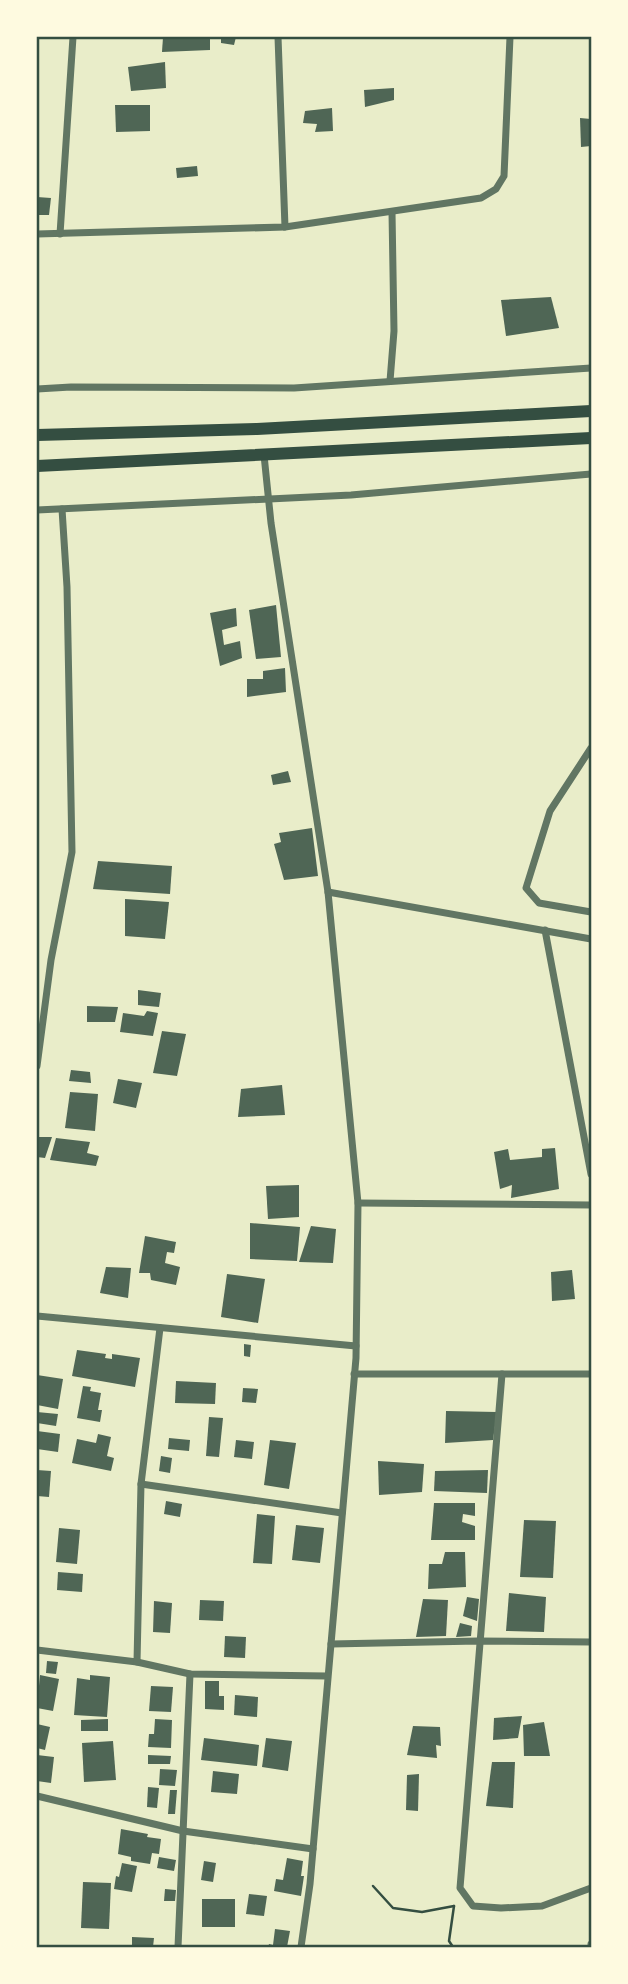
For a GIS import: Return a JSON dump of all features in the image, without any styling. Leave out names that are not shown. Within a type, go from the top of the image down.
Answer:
[{"type":"main road","points":[[37,435],[257,429],[591,411]]},
{"type":"main road","points":[[37,466],[591,438]]},
{"type":"street","points":[[60,234],[74,37]]},
{"type":"street","points":[[278,37],[285,227]]},
{"type":"street","points":[[37,234],[285,227],[481,198],[496,189],[504,176],[510,37]]},
{"type":"street","points":[[390,381],[394,331],[392,212]]},
{"type":"street","points":[[37,389],[294,388],[591,368]]},
{"type":"street","points":[[264,455],[268,499],[328,892],[358,1203],[354,1374],[313,1849],[301,1947]]},
{"type":"street","points":[[37,510],[351,495],[591,474]]},
{"type":"street","points":[[37,1066],[51,960],[72,852],[67,587],[62,509]]},
{"type":"street","points":[[591,748],[550,811],[526,888],[539,904],[591,912]]},
{"type":"street","points":[[328,892],[591,939]]},
{"type":"street","points":[[545,930],[591,1174]]},
{"type":"street","points":[[358,1203],[591,1205]]},
{"type":"street","points":[[37,1316],[356,1346]]},
{"type":"street","points":[[137,1662],[141,1484],[160,1328]]},
{"type":"street","points":[[354,1374],[591,1374]]},
{"type":"street","points":[[502,1374],[478,1641],[460,1888],[473,1906],[501,1908],[542,1906],[591,1888]]},
{"type":"street","points":[[141,1484],[342,1513]]},
{"type":"street","points":[[331,1644],[478,1641],[591,1643]]},
{"type":"street","points":[[37,1650],[137,1662],[190,1674],[327,1676]]},
{"type":"street","points":[[178,1947],[190,1674]]},
{"type":"street","points":[[37,1796],[183,1831],[313,1849]]},
{"type":"path","points":[[373,1886],[394,1908],[422,1912],[454,1906],[468,1900]]},
{"type":"path","points":[[453,1947],[449,1941],[454,1906]]},
{"type":"building","points":[[163,37],[210,37],[210,50],[162,52]]},
{"type":"building","points":[[221,37],[236,37],[234,45],[221,43]]},
{"type":"building","points":[[165,62],[166,88],[131,91],[128,67]]},
{"type":"building","points":[[394,88],[394,100],[365,107],[364,90]]},
{"type":"building","points":[[115,105],[150,105],[150,131],[116,132]]},
{"type":"building","points":[[332,108],[333,131],[315,132],[317,124],[303,123],[305,111]]},
{"type":"building","points":[[580,118],[591,119],[591,146],[581,147]]},
{"type":"building","points":[[197,166],[198,176],[177,178],[176,168]]},
{"type":"building","points":[[37,197],[51,198],[49,215],[37,215]]},
{"type":"building","points":[[551,297],[559,328],[506,336],[501,300]]},
{"type":"building","points":[[276,605],[281,657],[256,659],[249,610]]},
{"type":"building","points":[[236,608],[237,626],[222,630],[224,645],[240,641],[242,658],[220,666],[210,613]]},
{"type":"building","points":[[285,668],[286,692],[247,697],[247,679],[263,679],[263,671]]},
{"type":"building","points":[[288,771],[291,782],[273,785],[271,775]]},
{"type":"building","points":[[312,828],[318,876],[284,880],[274,844],[281,842],[279,833]]},
{"type":"building","points":[[98,861],[172,866],[170,894],[93,889]]},
{"type":"building","points":[[125,899],[169,902],[165,939],[125,936]]},
{"type":"building","points":[[138,990],[161,993],[159,1007],[138,1005]]},
{"type":"building","points":[[87,1006],[118,1007],[115,1022],[87,1022]]},
{"type":"building","points":[[147,1011],[158,1013],[153,1036],[120,1032],[123,1013],[144,1016]]},
{"type":"building","points":[[162,1031],[186,1034],[177,1076],[153,1073]]},
{"type":"building","points":[[71,1070],[90,1072],[91,1083],[69,1081]]},
{"type":"building","points":[[118,1079],[142,1083],[136,1108],[113,1103]]},
{"type":"building","points":[[282,1085],[285,1115],[238,1117],[241,1089]]},
{"type":"building","points":[[70,1092],[98,1094],[95,1131],[65,1128]]},
{"type":"building","points":[[37,1137],[52,1137],[45,1158],[37,1157]]},
{"type":"building","points":[[56,1138],[90,1142],[87,1153],[99,1156],[96,1166],[50,1160]]},
{"type":"building","points":[[555,1148],[559,1189],[511,1198],[512,1185],[500,1189],[494,1152],[508,1149],[510,1160],[542,1157],[542,1149]]},
{"type":"building","points":[[299,1185],[299,1217],[268,1219],[266,1186]]},
{"type":"building","points":[[250,1223],[300,1227],[297,1261],[250,1259]]},
{"type":"building","points":[[311,1226],[336,1229],[333,1263],[299,1262]]},
{"type":"building","points":[[145,1236],[176,1242],[174,1253],[167,1252],[165,1263],[180,1267],[176,1285],[151,1280],[150,1273],[139,1273]]},
{"type":"building","points":[[106,1267],[131,1268],[128,1298],[100,1293]]},
{"type":"building","points":[[572,1270],[575,1299],[552,1301],[551,1272]]},
{"type":"building","points":[[227,1274],[265,1279],[258,1323],[221,1317]]},
{"type":"building","points":[[244,1344],[251,1345],[250,1357],[244,1356]]},
{"type":"building","points":[[77,1350],[106,1354],[105,1358],[112,1359],[112,1354],[140,1358],[135,1387],[72,1376]]},
{"type":"building","points":[[37,1375],[63,1379],[58,1409],[37,1405]]},
{"type":"building","points":[[176,1381],[216,1383],[215,1404],[175,1403]]},
{"type":"building","points":[[83,1386],[91,1387],[90,1391],[101,1393],[98,1410],[102,1410],[100,1422],[77,1418]]},
{"type":"building","points":[[243,1388],[258,1389],[256,1403],[242,1402]]},
{"type":"building","points":[[446,1411],[497,1412],[493,1440],[445,1443]]},
{"type":"building","points":[[37,1412],[58,1414],[56,1426],[37,1423]]},
{"type":"building","points":[[209,1417],[223,1418],[219,1457],[206,1456]]},
{"type":"building","points":[[37,1431],[60,1434],[58,1452],[37,1449]]},
{"type":"building","points":[[98,1434],[111,1437],[107,1456],[114,1458],[111,1471],[72,1463],[77,1439],[96,1443]]},
{"type":"building","points":[[169,1438],[190,1440],[189,1451],[168,1449]]},
{"type":"building","points":[[236,1440],[254,1442],[252,1459],[234,1457]]},
{"type":"building","points":[[270,1440],[296,1443],[289,1489],[264,1485]]},
{"type":"building","points":[[161,1456],[172,1458],[170,1473],[159,1471]]},
{"type":"building","points":[[378,1461],[424,1464],[422,1492],[379,1495]]},
{"type":"building","points":[[37,1470],[51,1471],[49,1497],[37,1496]]},
{"type":"building","points":[[488,1470],[487,1493],[434,1491],[435,1471]]},
{"type":"building","points":[[166,1501],[182,1504],[180,1517],[164,1514]]},
{"type":"building","points":[[434,1503],[475,1503],[475,1516],[463,1514],[462,1522],[475,1526],[475,1540],[431,1540]]},
{"type":"building","points":[[257,1514],[275,1516],[272,1564],[253,1563]]},
{"type":"building","points":[[524,1520],[556,1521],[553,1578],[520,1577]]},
{"type":"building","points":[[296,1525],[324,1528],[320,1563],[292,1560]]},
{"type":"building","points":[[59,1528],[80,1530],[77,1564],[56,1562]]},
{"type":"building","points":[[445,1552],[465,1552],[466,1587],[428,1589],[429,1564],[442,1564]]},
{"type":"building","points":[[58,1572],[83,1574],[82,1592],[57,1590]]},
{"type":"building","points":[[509,1593],[546,1597],[544,1632],[506,1631]]},
{"type":"building","points":[[467,1597],[479,1599],[477,1621],[463,1616]]},
{"type":"building","points":[[423,1599],[448,1600],[446,1636],[416,1637]]},
{"type":"building","points":[[200,1600],[224,1601],[223,1621],[199,1620]]},
{"type":"building","points":[[154,1601],[172,1603],[170,1633],[153,1632]]},
{"type":"building","points":[[460,1623],[472,1626],[471,1636],[456,1637]]},
{"type":"building","points":[[225,1636],[246,1637],[245,1658],[224,1657]]},
{"type":"building","points":[[47,1661],[58,1662],[56,1674],[46,1673]]},
{"type":"building","points":[[40,1675],[59,1679],[53,1711],[37,1708]]},
{"type":"building","points":[[90,1675],[110,1677],[107,1717],[74,1715],[77,1678],[90,1680]]},
{"type":"building","points":[[205,1681],[219,1681],[219,1696],[224,1696],[224,1710],[205,1709]]},
{"type":"building","points":[[151,1686],[173,1687],[171,1712],[149,1711]]},
{"type":"building","points":[[235,1695],[258,1697],[257,1717],[234,1715]]},
{"type":"building","points":[[522,1716],[518,1738],[493,1740],[494,1718]]},
{"type":"building","points":[[108,1719],[108,1731],[81,1731],[81,1720]]},
{"type":"building","points":[[155,1719],[172,1720],[171,1748],[148,1747],[149,1734],[154,1734]]},
{"type":"building","points":[[544,1722],[550,1756],[524,1756],[523,1725]]},
{"type":"building","points":[[37,1724],[50,1727],[45,1750],[37,1748]]},
{"type":"building","points":[[413,1726],[440,1727],[441,1746],[436,1745],[437,1758],[407,1755]]},
{"type":"building","points":[[204,1738],[259,1745],[257,1766],[201,1760]]},
{"type":"building","points":[[266,1738],[292,1741],[288,1771],[262,1767]]},
{"type":"building","points":[[113,1741],[116,1780],[84,1782],[82,1743]]},
{"type":"building","points":[[37,1755],[54,1757],[51,1783],[37,1781]]},
{"type":"building","points":[[148,1755],[171,1756],[170,1764],[148,1764]]},
{"type":"building","points":[[492,1762],[515,1762],[513,1808],[486,1806]]},
{"type":"building","points":[[160,1769],[177,1770],[175,1786],[159,1785]]},
{"type":"building","points":[[213,1771],[239,1774],[237,1794],[211,1792]]},
{"type":"building","points":[[419,1774],[418,1811],[406,1810],[407,1775]]},
{"type":"building","points":[[148,1787],[159,1788],[157,1808],[147,1807]]},
{"type":"building","points":[[170,1790],[177,1790],[175,1814],[168,1814]]},
{"type":"building","points":[[121,1829],[161,1839],[159,1854],[152,1853],[150,1864],[131,1861],[131,1857],[118,1854]]},
{"type":"building","points":[[159,1857],[176,1860],[174,1871],[157,1868]]},
{"type":"building","points":[[287,1858],[303,1861],[301,1896],[274,1891],[276,1879],[283,1880]]},
{"type":"building","points":[[204,1861],[216,1863],[213,1882],[201,1880]]},
{"type":"building","points":[[122,1863],[137,1866],[132,1892],[114,1889]]},
{"type":"building","points":[[83,1882],[111,1883],[109,1929],[81,1928]]},
{"type":"building","points":[[165,1889],[176,1890],[175,1901],[164,1901]]},
{"type":"building","points":[[249,1894],[267,1896],[264,1916],[246,1914]]},
{"type":"building","points":[[202,1899],[235,1899],[235,1927],[202,1927]]},
{"type":"building","points":[[275,1929],[290,1931],[287,1947],[268,1947],[269,1944],[273,1945]]},
{"type":"building","points":[[132,1937],[154,1938],[153,1947],[132,1947]]}]
